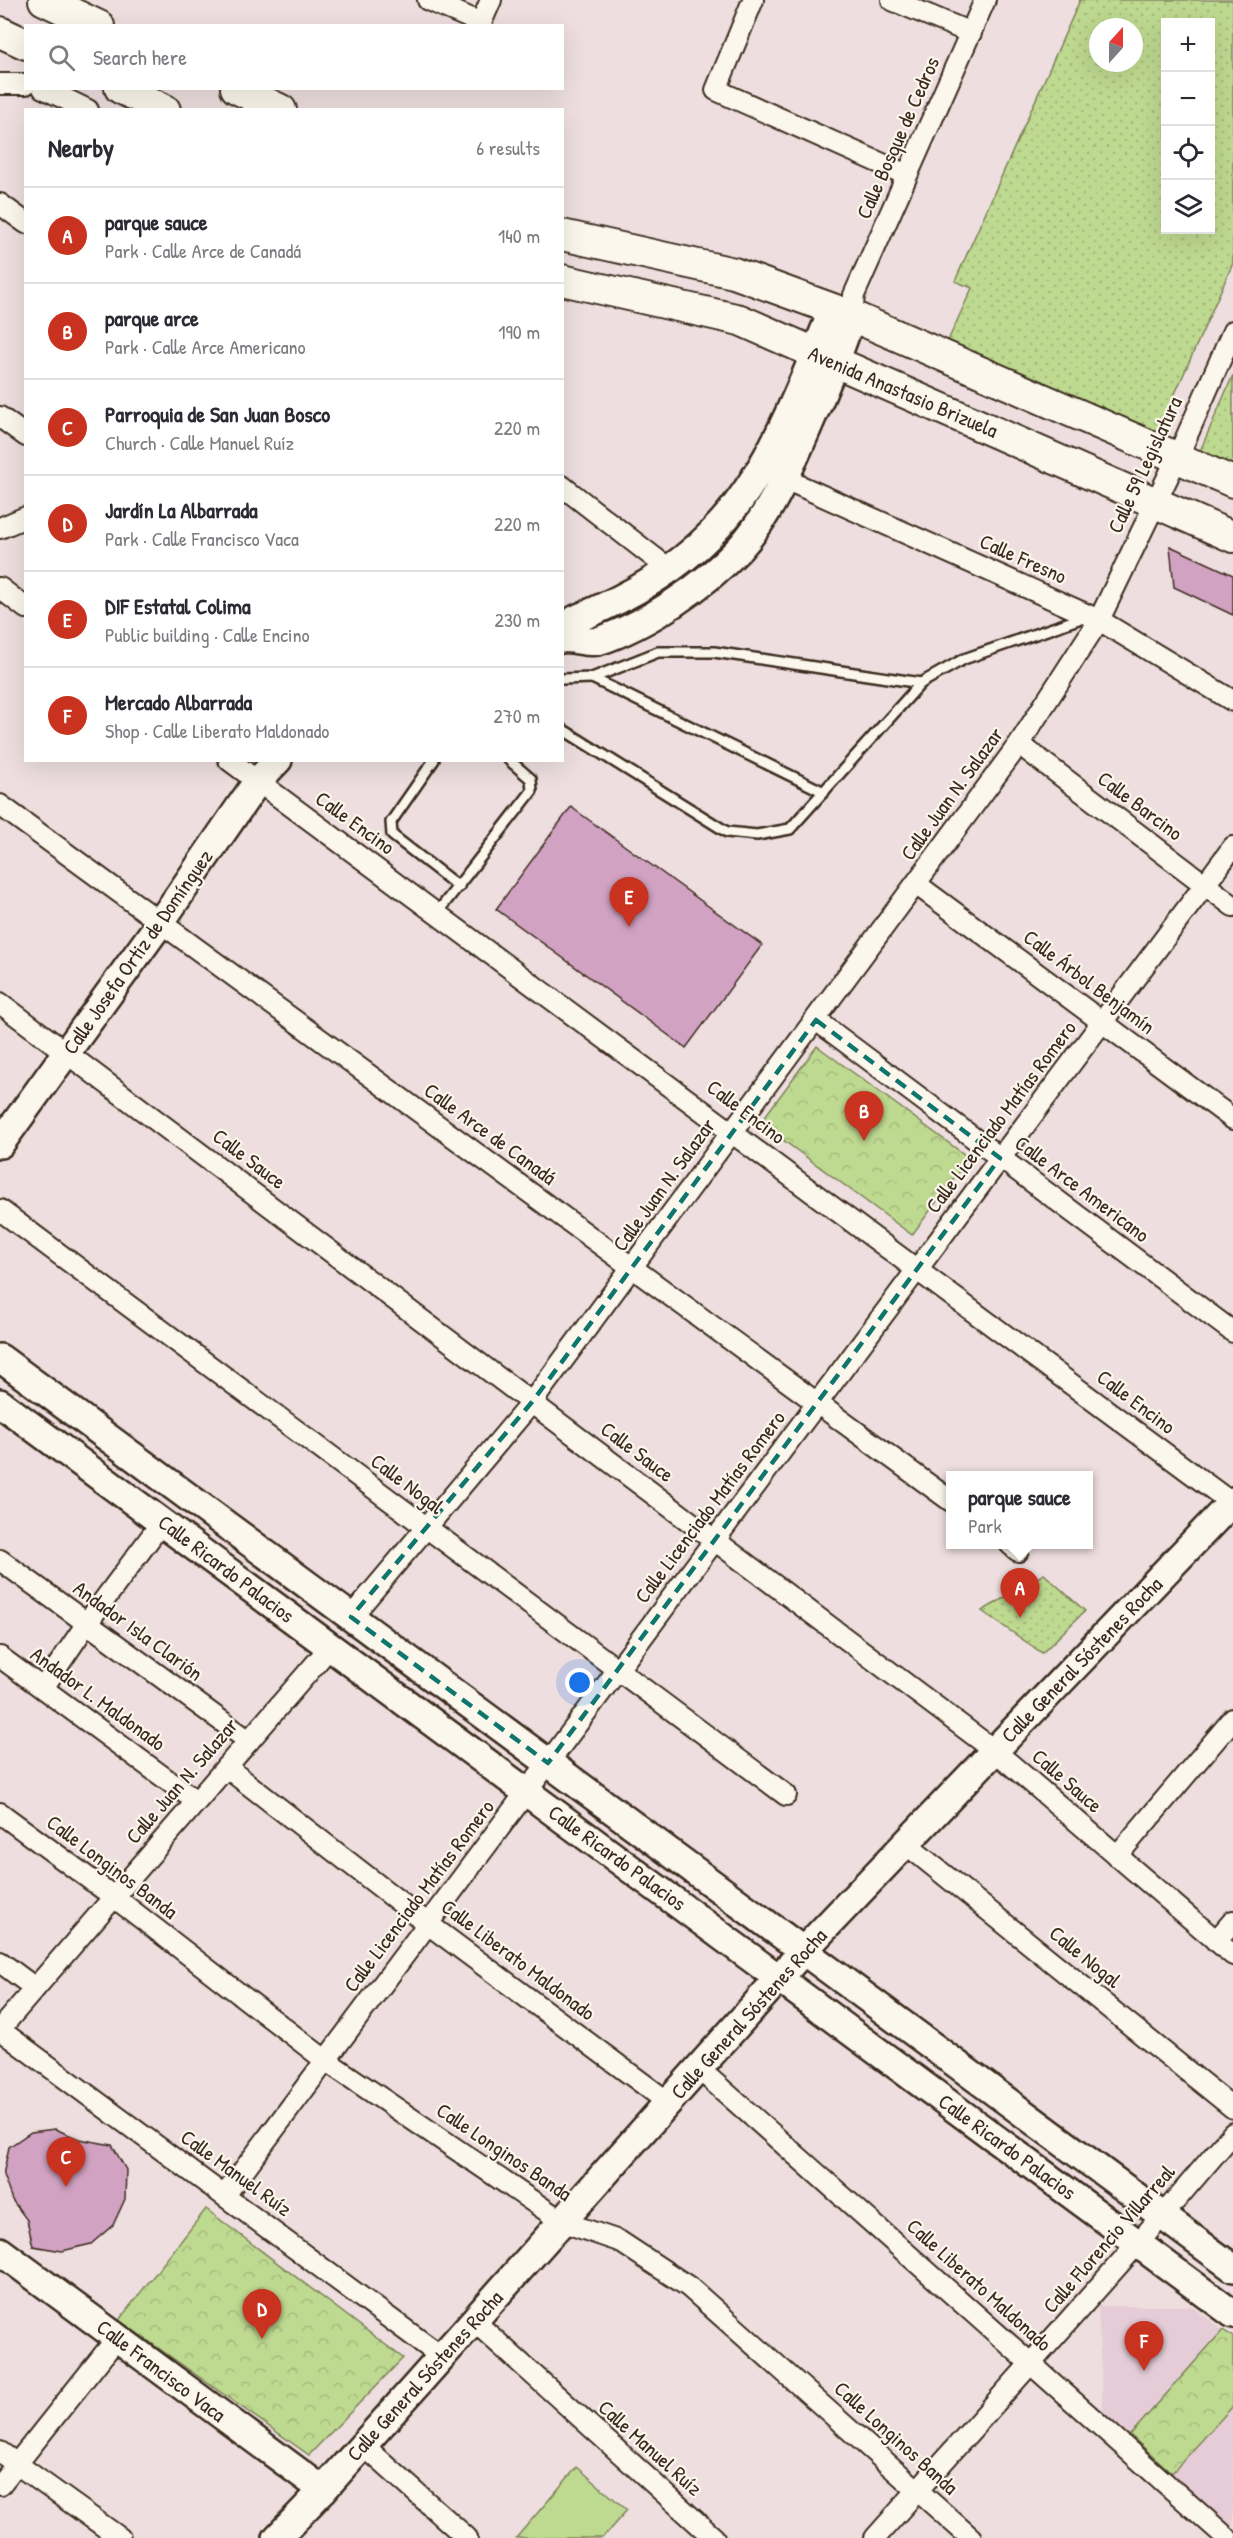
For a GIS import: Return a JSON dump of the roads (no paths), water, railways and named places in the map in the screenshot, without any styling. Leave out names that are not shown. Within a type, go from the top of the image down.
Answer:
[{"type":"main road","points":[[44,0],[95,24]]},
{"type":"main road","points":[[0,32],[24,43]]},
{"type":"main road","points":[[124,90],[161,108]]},
{"type":"main road","points":[[240,90],[277,108]]},
{"type":"main road","points":[[564,235],[734,273],[846,307],[1233,482]]},
{"type":"main road","name":"Avenida Anastasio Brizuela","points":[[564,280],[740,320],[1233,537]]},
{"type":"street","points":[[428,0],[481,23],[491,0]]},
{"type":"street","points":[[753,0],[716,90],[907,175]]},
{"type":"street","points":[[892,0],[971,33]]},
{"type":"street","name":"Calle Bosque de Cedros","points":[[846,307],[986,0]]},
{"type":"street","points":[[0,84],[24,84]]},
{"type":"street","points":[[47,90],[84,108]]},
{"type":"street","points":[[0,204],[24,222]]},
{"type":"street","points":[[825,358],[741,498],[711,535],[669,569],[620,601],[576,619],[564,637],[596,642],[633,626],[690,592],[739,549],[764,515],[785,479],[825,358],[846,307]]},
{"type":"street","name":"Calle 59 Legislatura","points":[[1095,618],[1156,502],[1233,330]]},
{"type":"street","points":[[0,417],[24,435]]},
{"type":"street","name":"Calle Fresno","points":[[785,479],[1095,618],[1233,701]]},
{"type":"street","points":[[564,488],[669,569]]},
{"type":"street","points":[[0,528],[24,518]]},
{"type":"street","points":[[0,588],[24,606]]},
{"type":"street","name":"Calle Juan N. Salazar","points":[[351,1617],[532,1402],[633,1269],[1019,744],[1095,618]]},
{"type":"street","name":"Calle Barcino","points":[[1019,744],[1233,906]]},
{"type":"street","name":"Calle Encino","points":[[232,762],[1233,1503]]},
{"type":"street","name":"Calle Josefa Ortiz de Domínguez","points":[[0,1144],[160,923],[257,782],[276,762]]},
{"type":"street","name":"Calle Arce de Canadá","points":[[0,805],[946,1498]]},
{"type":"street","name":"Calle Licenciado Matías Romero","points":[[225,2195],[1233,847]]},
{"type":"street","name":"Calle Árbol Benjamín","points":[[916,884],[1233,1119]]},
{"type":"street","name":"Calle Sauce","points":[[0,1003],[995,1751],[1233,1955]]},
{"type":"street","name":"Calle Arce Americano","points":[[816,1020],[1233,1332]]},
{"type":"street","name":"Calle Nogal","points":[[0,1210],[786,1795]]},
{"type":"street","name":"Calle Ricardo Palacios","points":[[0,1358],[1233,2268]]},
{"type":"street","name":"Calle Ricardo Palacios","points":[[0,1403],[1233,2314]]},
{"type":"street","name":"Calle General Sóstenes Rocha","points":[[277,2538],[323,2490],[779,1978],[1233,1503]]},
{"type":"street","points":[[43,1688],[87,1623],[162,1522]]},
{"type":"street","name":"Andador Isla Clarión","points":[[0,1560],[249,1741]]},
{"type":"street","name":"Calle Juan N. Salazar","points":[[0,2029],[330,1647]]},
{"type":"street","name":"Andador L. Maldonado","points":[[0,1657],[196,1801]]},
{"type":"street","points":[[1117,1856],[1233,1719]]},
{"type":"street","name":"Calle Liberato Maldonado","points":[[226,1767],[428,1924],[669,2103]]},
{"type":"street","name":"Calle Longinos Banda","points":[[0,1813],[114,1897],[326,2060],[563,2222],[620,2241],[689,2287],[971,2538]]},
{"type":"street","name":"Calle Nogal","points":[[906,1844],[1233,2109]]},
{"type":"street","points":[[1216,1941],[1233,1921]]},
{"type":"street","points":[[0,1962],[35,1988]]},
{"type":"street","name":"Calle Manuel Ruíz","points":[[0,2029],[442,2357]]},
{"type":"street","name":"Calle Liberato Maldonado","points":[[699,2069],[1227,2538]]},
{"type":"street","name":"Calle Florencio Villarreal","points":[[875,2538],[1138,2244],[1233,2133]]},
{"type":"street","name":"Calle Francisco Vaca","points":[[0,2252],[323,2490]]},
{"type":"street","name":"Calle Manuel Ruíz","points":[[474,2321],[714,2538]]},
{"type":"street","points":[[0,2486],[117,2338]]},
{"type":"street","points":[[363,2445],[467,2538]]},
{"type":"street","points":[[0,2452],[120,2538]]},
{"type":"lane","points":[[564,730],[727,832],[758,835],[790,829],[921,683],[964,658],[1095,618]]},
{"type":"lane","points":[[564,679],[592,678],[658,652],[714,652],[921,683]]},
{"type":"lane","points":[[592,678],[824,792]]},
{"type":"lane","points":[[433,762],[391,822],[390,828],[392,835],[459,887]]},
{"type":"lane","points":[[437,913],[532,791],[531,779],[511,762]]},
{"type":"place","name":"DIF Estatal Colima","points":[[629,927]]},
{"type":"place","name":"parque arce","points":[[864,1141]]},
{"type":"place","name":"parque sauce","points":[[1020,1618]]},
{"type":"place","name":"Parroquia de San Juan Bosco","points":[[66,2187]]},
{"type":"place","name":"Jardín La Albarrada","points":[[262,2339]]},
{"type":"place","name":"Mercado Albarrada","points":[[1144,2371]]}]
